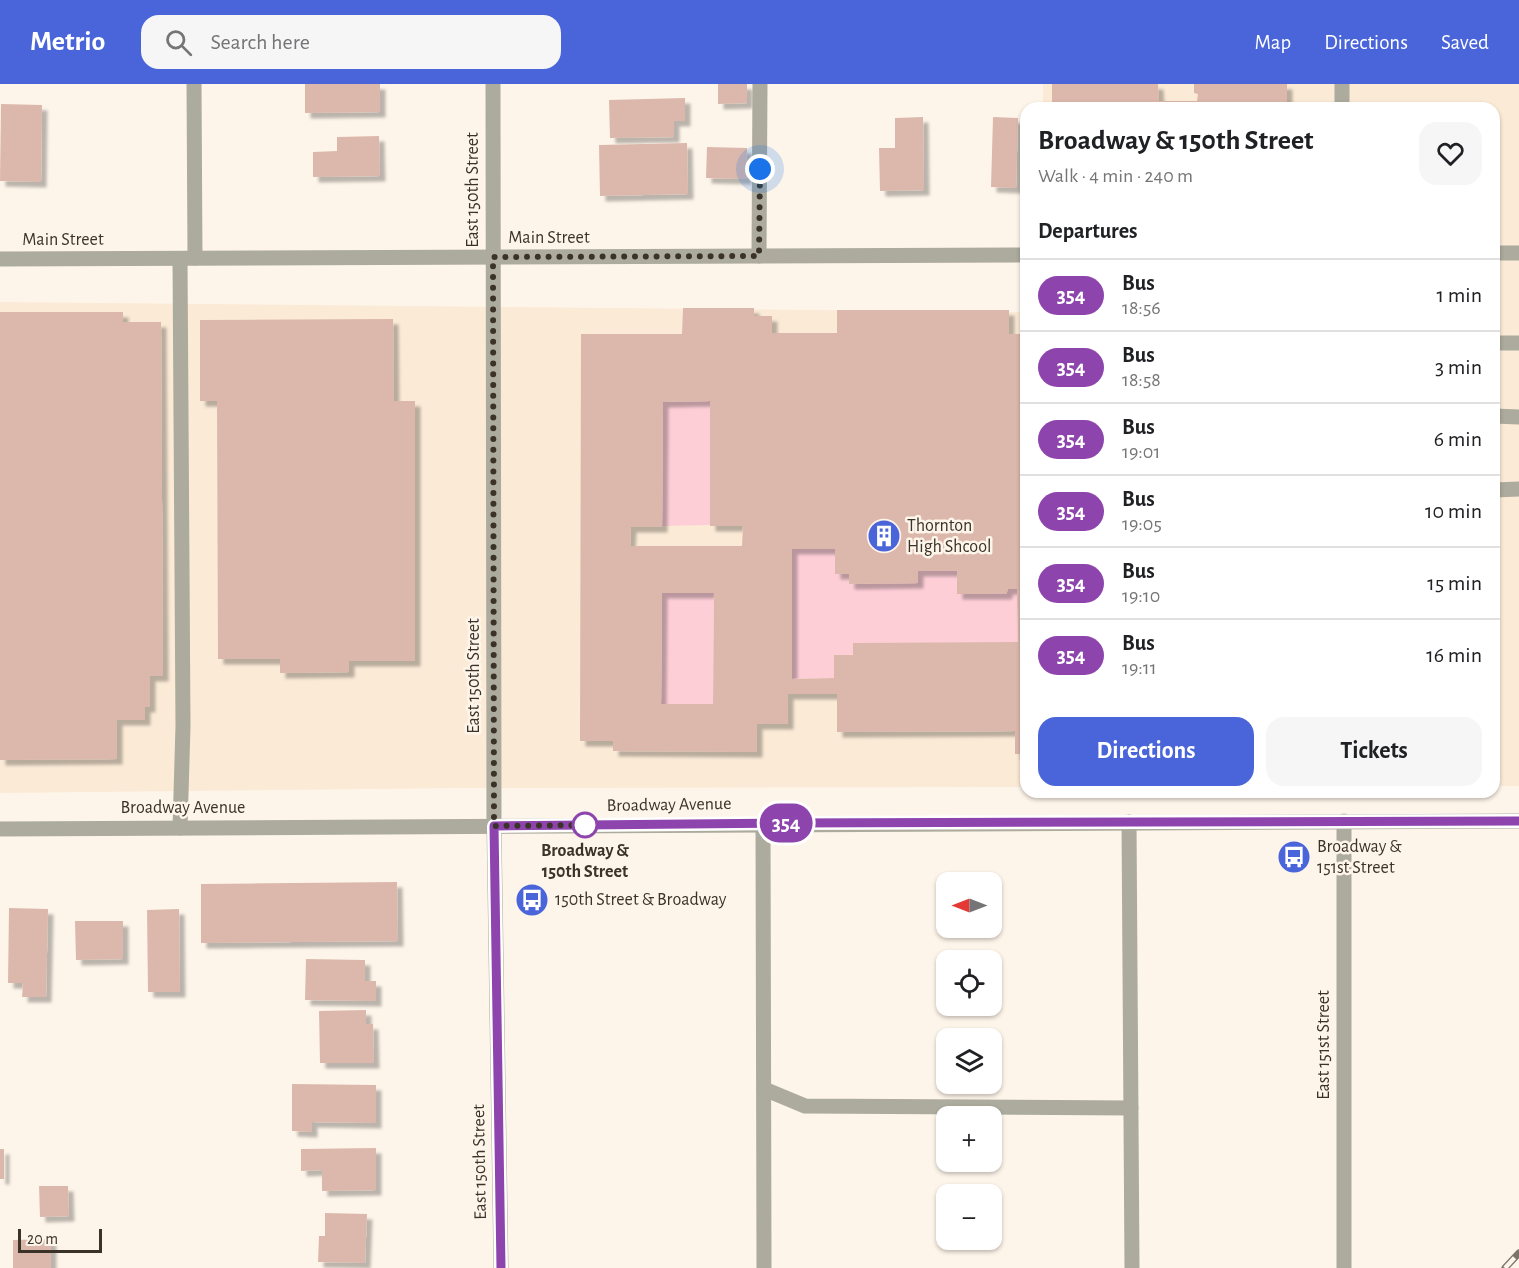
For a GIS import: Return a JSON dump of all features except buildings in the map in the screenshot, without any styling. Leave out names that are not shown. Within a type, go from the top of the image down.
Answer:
[{"type":"street","points":[[180,828],[187,259],[194,84]]},
{"type":"street","name":"East 150th Street","points":[[493,84],[494,826],[501,1268]]},
{"type":"street","points":[[759,256],[760,84]]},
{"type":"street","points":[[1342,84],[1342,102]]},
{"type":"street","points":[[1500,253],[1519,253]]},
{"type":"street","name":"Main Street","points":[[0,259],[1020,255]]},
{"type":"street","points":[[1500,343],[1519,343]]},
{"type":"street","points":[[1500,417],[1519,417]]},
{"type":"street","points":[[1500,489],[1519,489]]},
{"type":"street","name":"East 151st Street","points":[[1344,821],[1344,1268]]},
{"type":"street","name":"Broadway Avenue","points":[[0,829],[764,823],[1519,821]]},
{"type":"street","points":[[1129,822],[1132,1268]]},
{"type":"street","points":[[764,823],[764,1268]]},
{"type":"street","points":[[764,1089],[806,1107],[1131,1108]]},
{"type":"shaded area","points":[[1043,84],[1519,84],[1519,786],[1500,786],[1500,102],[1043,102]]},
{"type":"shaded area","points":[[0,302],[1020,312],[1020,787],[466,788],[0,793]]},
{"type":"shaded area","points":[[710,401],[710,525],[662,526],[663,402]]},
{"type":"shaded area","points":[[792,549],[835,549],[835,574],[849,574],[849,584],[918,583],[918,571],[957,571],[957,594],[1006,594],[1008,589],[1017,589],[1018,642],[834,656],[834,678],[792,679]]},
{"type":"shaded area","points":[[662,593],[714,593],[713,704],[661,704]]},
{"type":"railway","points":[[1505,1268],[1519,1253]]},
{"type":"bus line","name":"354","points":[[501,1268],[494,826],[1519,821]]},
{"type":"place","name":"Thornton High Shcool","points":[[884,536]]},
{"type":"place","name":"Broadway & 150th Street","points":[[585,825]]},
{"type":"place","name":"Broadway & 151st Street","points":[[1294,857]]},
{"type":"place","name":"150th Street & Broadway","points":[[532,900]]},
{"type":"route","points":[[585,825],[589,825],[494,826],[493,257],[759,256],[760,169]]}]
